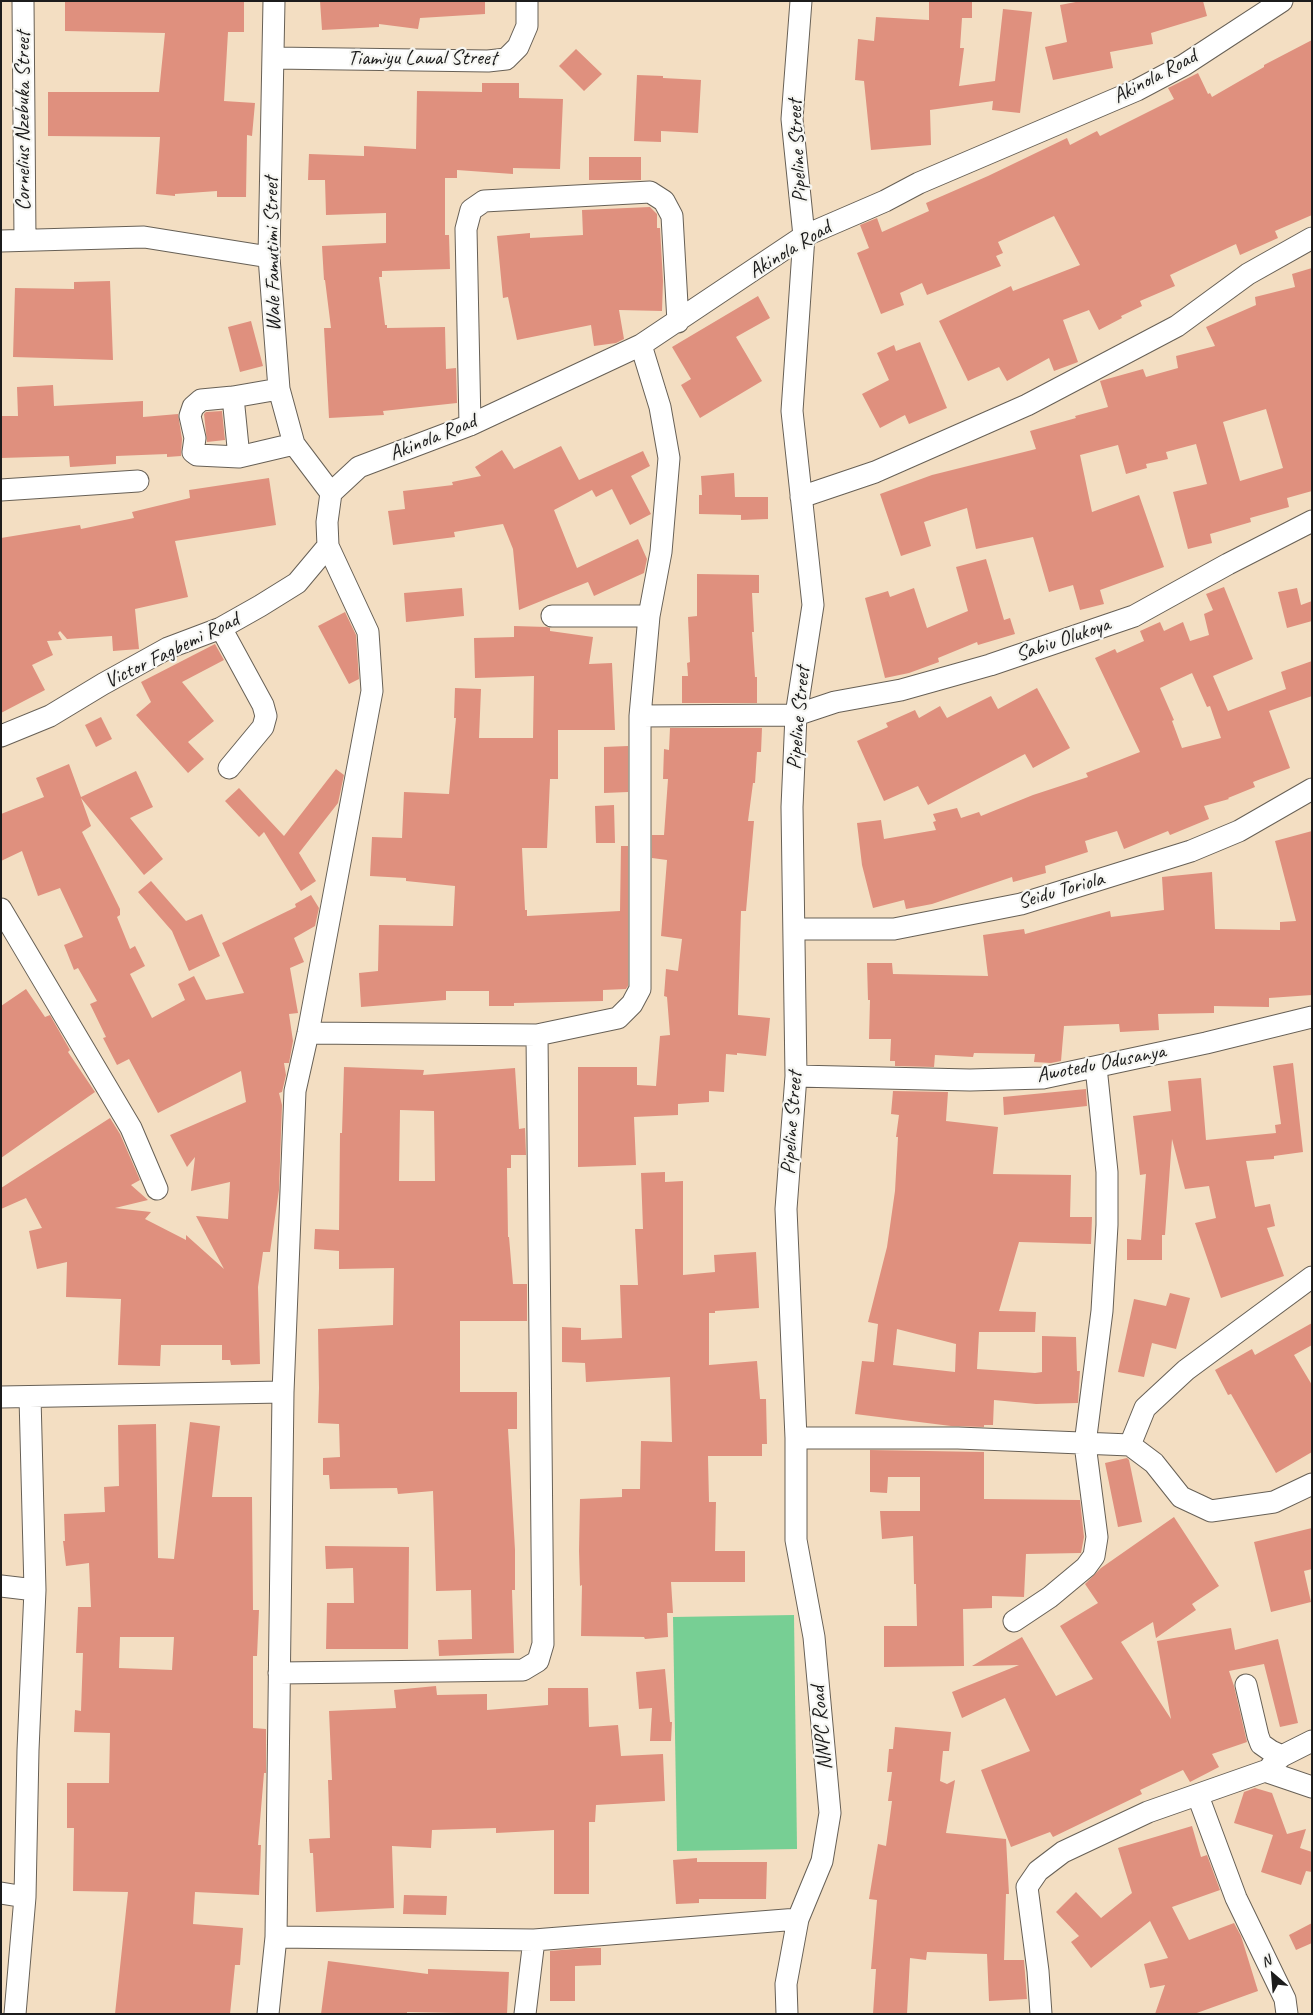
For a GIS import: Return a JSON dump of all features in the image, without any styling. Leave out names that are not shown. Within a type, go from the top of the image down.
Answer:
[{"type":"street","name":"Cornelius Nzebuka Street","points":[[22,1],[24,240]]},
{"type":"street","name":"Wale Famutimi Street","points":[[274,1],[269,257],[279,389],[294,444],[331,493]]},
{"type":"street","name":"Tiamiyu Lawal Street","points":[[274,58],[488,61],[506,59],[518,47],[527,26],[527,1]]},
{"type":"street","name":"Pipeline Street","points":[[796,1438],[786,1209],[796,1076],[792,807],[796,715],[812,605],[792,412],[804,236],[792,119],[801,1]]},
{"type":"street","name":"Akinola Road","points":[[331,493],[359,468],[470,424],[641,345],[804,236],[1137,90],[1184,65],[1282,1]]},
{"type":"street","points":[[470,424],[466,229],[470,210],[484,201],[650,192],[664,201],[672,216],[678,322]]},
{"type":"street","points":[[1,241],[144,237],[269,257]]},
{"type":"street","points":[[801,497],[875,472],[1027,405],[1177,326],[1248,274],[1312,238]]},
{"type":"street","points":[[308,1033],[537,1035],[618,1018],[632,1004],[640,989],[640,716],[649,616],[661,552],[669,458],[660,407],[641,345]]},
{"type":"street","points":[[279,389],[201,400],[193,407],[190,416],[195,438],[193,452],[197,455],[239,457],[294,444]]},
{"type":"street","points":[[233,397],[239,457]]},
{"type":"street","points":[[1,490],[138,481]]},
{"type":"street","points":[[268,2014],[276,1937],[282,1392],[295,1091],[308,1033],[372,691],[368,632],[328,546],[331,493]]},
{"type":"street","name":"Sabiu Olukoya","points":[[640,716],[796,715],[835,702],[901,690],[990,665],[1134,616],[1228,564],[1312,521]]},
{"type":"street","name":"Victor Fagbemi Road","points":[[1,736],[50,716],[168,648],[221,628],[297,583],[328,546]]},
{"type":"street","points":[[552,616],[584,614],[649,616]]},
{"type":"street","points":[[221,628],[263,705],[266,716],[263,727],[229,768]]},
{"type":"street","name":"Seidu Toriola","points":[[794,929],[894,929],[1021,904],[1191,850],[1239,831],[1312,789]]},
{"type":"street","points":[[1,909],[131,1128],[157,1189]]},
{"type":"street","name":"Awotedu Odusanya","points":[[796,1076],[970,1080],[1043,1078],[1215,1041],[1312,1017]]},
{"type":"street","points":[[279,1673],[523,1670],[538,1661],[543,1644],[537,1035]]},
{"type":"street","points":[[1014,1621],[1050,1597],[1086,1567],[1094,1556],[1097,1537],[1085,1444],[1102,1311],[1107,1225],[1107,1172],[1096,1067]]},
{"type":"street","points":[[1130,1446],[1145,1408],[1186,1370],[1312,1277]]},
{"type":"street","points":[[1,1397],[282,1392]]},
{"type":"street","points":[[15,2014],[25,1897],[28,1750],[35,1590],[30,1397]]},
{"type":"street","points":[[796,1438],[958,1438],[1130,1446],[1154,1463],[1181,1497],[1211,1511],[1274,1502],[1312,1484]]},
{"type":"street","name":"NNPC Road","points":[[787,2014],[786,1984],[798,1918],[822,1862],[830,1813],[814,1637],[796,1540],[796,1438]]},
{"type":"street","points":[[1,1586],[35,1590]]},
{"type":"street","points":[[1246,1685],[1261,1744],[1271,1752],[1282,1756]]},
{"type":"street","points":[[1041,2014],[1028,1888],[1038,1871],[1063,1852],[1148,1812],[1265,1771],[1282,1756],[1312,1741]]},
{"type":"street","points":[[1265,1771],[1312,1787]]},
{"type":"street","points":[[1198,1796],[1236,1898],[1285,1999],[1287,2014]]},
{"type":"street","points":[[1,1893],[25,1897]]},
{"type":"street","points":[[276,1937],[534,1940],[798,1918]]},
{"type":"street","points":[[526,2014],[534,1940]]},
{"type":"green space","points":[[794,1615],[797,1849],[677,1851],[673,1617]]},
{"type":"building","points":[[65,1],[244,1],[244,32],[228,32],[224,101],[255,103],[252,136],[247,135],[246,197],[217,197],[217,191],[175,194],[175,196],[156,194],[160,137],[48,136],[48,92],[159,92],[165,33],[65,31]]},
{"type":"building","points":[[320,1],[485,1],[485,14],[420,18],[418,29],[379,24],[379,27],[322,30]]},
{"type":"building","points":[[929,1],[972,1],[972,18],[962,18],[960,48],[964,48],[959,86],[995,81],[1003,9],[1032,12],[1020,113],[992,110],[993,101],[930,110],[931,145],[871,150],[864,81],[855,80],[858,39],[874,41],[876,17],[929,20]]},
{"type":"building","points":[[1081,1],[1203,1],[1207,16],[1151,33],[1153,44],[1110,52],[1113,68],[1053,80],[1045,47],[1067,42],[1060,5]]},
{"type":"building","points":[[1312,40],[1312,215],[1275,231],[1278,238],[1240,255],[1236,244],[1170,275],[1175,286],[1140,301],[1142,306],[1121,316],[1122,318],[1099,330],[1089,310],[1063,320],[1078,362],[1054,371],[1049,358],[1007,381],[999,367],[968,381],[939,321],[1011,286],[1013,291],[1080,265],[1054,216],[998,242],[1003,253],[996,256],[1001,266],[927,295],[922,283],[900,293],[904,305],[881,314],[857,253],[869,248],[860,225],[877,218],[882,232],[929,211],[926,203],[1067,138],[1070,145],[1097,131],[1100,136],[1174,99],[1168,88],[1198,73],[1208,94],[1210,93],[1212,97],[1264,67],[1264,65]]},
{"type":"building","points":[[576,49],[602,74],[584,91],[559,66]]},
{"type":"building","points":[[637,75],[701,80],[698,133],[661,131],[661,142],[634,141]]},
{"type":"building","points":[[482,83],[519,83],[519,98],[563,99],[560,169],[513,168],[513,174],[457,170],[457,178],[445,178],[445,235],[449,235],[450,269],[382,271],[382,277],[379,277],[385,325],[387,325],[387,328],[445,327],[446,369],[456,368],[457,403],[383,411],[384,415],[329,418],[324,328],[331,328],[324,280],[322,246],[386,243],[386,213],[326,215],[325,180],[308,180],[309,154],[364,156],[364,146],[416,149],[417,91],[482,92]]},
{"type":"building","points":[[589,157],[641,157],[641,180],[589,180]]},
{"type":"building","points":[[650,207],[657,214],[657,228],[660,228],[663,281],[662,311],[619,310],[624,339],[616,343],[594,346],[591,325],[517,340],[508,297],[503,298],[497,236],[530,233],[530,238],[583,235],[582,210]]},
{"type":"building","points":[[1312,268],[1312,491],[1287,498],[1289,507],[1250,518],[1251,522],[1210,534],[1212,543],[1188,549],[1173,492],[1207,484],[1196,444],[1166,452],[1168,459],[1146,464],[1147,468],[1126,474],[1118,445],[1080,455],[1092,512],[1139,495],[1164,567],[1100,590],[1104,604],[1080,610],[1073,585],[1049,592],[1033,537],[976,549],[967,508],[924,522],[931,546],[901,556],[880,494],[932,475],[1036,449],[1030,431],[1108,407],[1100,381],[1143,369],[1146,377],[1178,368],[1176,356],[1215,346],[1206,327],[1256,305],[1255,297],[1295,287],[1292,274]],"holes":[[[1266,409],[1283,468],[1240,481],[1223,422]]]},
{"type":"building","points":[[110,281],[113,360],[13,357],[15,288],[74,289],[74,282]]},
{"type":"building","points":[[758,296],[770,318],[736,337],[762,381],[700,418],[681,385],[691,379],[672,347]]},
{"type":"building","points":[[251,321],[263,366],[240,372],[228,327]]},
{"type":"building","points":[[920,342],[947,408],[909,424],[905,415],[880,428],[862,394],[889,380],[877,353],[894,345],[896,351]]},
{"type":"building","points":[[53,385],[54,406],[143,401],[143,417],[178,414],[182,439],[181,456],[167,457],[167,454],[116,456],[116,464],[70,467],[69,456],[1,458],[1,416],[18,416],[17,387]]},
{"type":"building","points":[[222,411],[225,440],[207,442],[204,414],[206,412]]},
{"type":"building","points":[[561,446],[579,480],[643,451],[650,466],[631,476],[651,514],[630,525],[612,489],[596,497],[592,490],[554,510],[577,568],[638,539],[647,559],[644,573],[594,596],[588,582],[519,610],[513,549],[503,524],[454,532],[455,537],[393,545],[388,511],[405,509],[403,491],[453,485],[452,482],[481,476],[475,467],[502,450],[514,469]]},
{"type":"building","points":[[734,473],[735,497],[768,497],[768,519],[741,520],[741,515],[699,514],[699,495],[702,495],[701,476]]},
{"type":"building","points":[[269,478],[276,525],[175,541],[188,597],[135,609],[139,649],[113,651],[112,636],[67,639],[60,631],[58,633],[62,640],[47,641],[53,655],[32,665],[45,690],[1,713],[1,538],[80,525],[81,529],[134,518],[132,512],[190,498],[189,490]]},
{"type":"building","points":[[986,559],[1004,620],[1010,618],[1015,634],[978,645],[977,642],[938,658],[939,662],[909,673],[885,678],[865,598],[888,591],[890,597],[914,588],[927,628],[968,611],[956,567]]},
{"type":"building","points":[[697,574],[759,575],[759,593],[752,593],[754,632],[752,632],[755,677],[757,677],[757,703],[682,703],[682,676],[688,676],[687,663],[690,662],[688,617],[697,616]]},
{"type":"building","points":[[1224,587],[1253,659],[1213,676],[1228,711],[1286,689],[1281,672],[1312,661],[1312,696],[1269,711],[1290,768],[1253,782],[1255,787],[1229,799],[1204,806],[1209,819],[1170,835],[1168,831],[1124,849],[1117,831],[1085,841],[1088,852],[1045,866],[1046,873],[1013,882],[1012,877],[932,904],[906,909],[904,900],[873,908],[862,865],[857,823],[881,820],[884,839],[936,830],[933,822],[936,821],[933,814],[957,808],[961,818],[979,812],[981,816],[1033,795],[1088,777],[1086,773],[1140,752],[1095,658],[1115,649],[1117,653],[1144,641],[1140,631],[1160,622],[1164,631],[1183,622],[1190,641],[1209,635],[1204,614],[1213,610],[1206,594]],"holes":[[[1192,673],[1207,707],[1210,706],[1221,738],[1182,748],[1172,721],[1174,720],[1160,688]]]},
{"type":"building","points":[[462,588],[464,616],[406,622],[404,593]]},
{"type":"building","points":[[1297,588],[1301,605],[1312,601],[1312,621],[1287,628],[1278,592]]},
{"type":"building","points":[[345,612],[356,635],[359,679],[349,684],[318,626]]},
{"type":"building","points":[[514,626],[547,627],[550,628],[550,631],[593,637],[589,664],[612,663],[615,730],[558,730],[558,779],[550,779],[547,848],[522,848],[525,910],[527,910],[527,916],[620,911],[621,846],[628,846],[628,986],[626,989],[603,990],[603,1001],[514,1003],[514,1006],[489,1006],[489,991],[446,991],[446,1000],[361,1007],[359,973],[378,971],[379,925],[453,926],[455,886],[406,881],[406,878],[370,876],[372,837],[402,838],[404,792],[449,794],[456,718],[454,718],[455,688],[481,689],[479,738],[533,738],[534,676],[475,678],[474,638],[514,637]]},
{"type":"building","points":[[215,644],[224,660],[182,682],[214,721],[188,742],[204,759],[188,773],[136,715],[151,702],[141,682]]},
{"type":"building","points":[[1037,688],[1070,748],[1033,768],[1025,754],[928,805],[918,786],[884,801],[857,741],[888,727],[886,723],[915,710],[919,718],[940,706],[947,718],[991,696],[998,709]]},
{"type":"building","points":[[101,717],[112,739],[96,747],[85,725]]},
{"type":"building","points":[[670,728],[762,728],[761,752],[757,752],[755,783],[753,783],[748,821],[754,821],[746,911],[741,911],[738,1015],[770,1018],[766,1056],[737,1053],[737,1055],[726,1054],[724,1092],[709,1091],[709,1102],[678,1104],[678,1115],[634,1117],[636,1165],[578,1167],[578,1067],[637,1067],[637,1085],[656,1086],[660,1036],[670,1035],[667,997],[664,996],[666,969],[678,971],[682,939],[661,936],[667,860],[652,858],[652,835],[664,835],[668,779],[663,779],[664,749],[669,750]]},
{"type":"building","points":[[628,746],[628,792],[604,793],[604,747]]},
{"type":"building","points":[[69,764],[81,797],[136,771],[153,807],[130,818],[163,859],[144,875],[81,798],[91,826],[82,832],[120,909],[120,915],[117,917],[130,949],[135,946],[145,966],[130,974],[152,1018],[185,1000],[178,984],[194,976],[206,1000],[244,993],[222,943],[296,907],[295,904],[311,895],[319,908],[315,926],[294,938],[304,962],[290,968],[298,1013],[289,1014],[293,1041],[289,1063],[284,1063],[286,1075],[282,1092],[279,1093],[282,1105],[279,1190],[270,1252],[263,1252],[258,1287],[260,1364],[231,1365],[230,1360],[222,1360],[222,1345],[161,1345],[160,1366],[118,1365],[121,1299],[66,1297],[67,1262],[37,1269],[29,1231],[42,1228],[26,1198],[1,1209],[1,1188],[110,1118],[120,1134],[140,1180],[131,1185],[148,1200],[115,1208],[151,1212],[145,1219],[186,1240],[186,1235],[224,1269],[196,1216],[228,1219],[230,1182],[191,1191],[195,1157],[187,1167],[170,1135],[246,1102],[241,1071],[158,1113],[129,1059],[117,1065],[103,1038],[106,1037],[90,1004],[97,1001],[78,968],[74,970],[64,945],[83,937],[60,888],[38,896],[22,851],[1,861],[1,814],[44,797],[36,778]]},
{"type":"building","points":[[336,769],[344,775],[338,803],[299,853],[316,881],[301,891],[264,832],[259,837],[225,801],[239,788],[284,836]]},
{"type":"building","points":[[614,805],[615,843],[596,843],[595,806]]},
{"type":"building","points":[[1312,831],[1312,995],[1269,998],[1269,1007],[1214,1006],[1214,1013],[1158,1014],[1159,1030],[1120,1032],[1119,1024],[1064,1026],[1061,1061],[1051,1063],[1034,1062],[1035,1054],[974,1053],[973,1057],[935,1055],[934,1067],[895,1066],[895,1061],[890,1061],[891,1039],[869,1039],[870,1000],[868,1000],[867,963],[892,963],[893,974],[988,976],[983,935],[1024,929],[1025,934],[1110,911],[1111,917],[1164,910],[1162,877],[1212,872],[1215,929],[1280,930],[1280,922],[1296,921],[1275,841]]},
{"type":"building","points":[[151,881],[186,921],[202,914],[220,956],[189,971],[172,931],[138,892]]},
{"type":"building","points":[[26,989],[45,1017],[50,1015],[70,1050],[68,1052],[95,1092],[1,1158],[1,1006]]},
{"type":"building","points":[[1293,1063],[1303,1152],[1274,1156],[1274,1159],[1246,1161],[1255,1207],[1270,1204],[1275,1226],[1267,1228],[1284,1276],[1221,1298],[1195,1223],[1216,1218],[1209,1186],[1185,1189],[1172,1139],[1165,1235],[1162,1235],[1162,1260],[1127,1260],[1127,1239],[1141,1240],[1146,1174],[1140,1175],[1133,1116],[1171,1111],[1168,1081],[1201,1078],[1206,1140],[1276,1133],[1275,1125],[1281,1124],[1273,1066]]},
{"type":"building","points":[[344,1067],[424,1070],[423,1075],[515,1068],[519,1129],[525,1128],[526,1155],[511,1155],[511,1168],[507,1168],[508,1237],[513,1284],[527,1284],[527,1321],[460,1321],[460,1392],[517,1392],[517,1429],[508,1429],[515,1550],[515,1590],[512,1590],[514,1653],[439,1656],[438,1640],[472,1639],[471,1590],[436,1591],[433,1491],[398,1494],[397,1488],[330,1489],[329,1475],[323,1475],[323,1458],[340,1457],[339,1424],[318,1423],[318,1329],[393,1325],[394,1268],[339,1269],[339,1251],[314,1249],[315,1229],[339,1230],[340,1133],[342,1133]],"holes":[[[400,1110],[434,1111],[435,1181],[399,1181]]]},
{"type":"building","points":[[1086,1089],[1087,1106],[1004,1115],[1003,1097]]},
{"type":"building","points":[[893,1091],[948,1092],[946,1121],[998,1127],[993,1174],[1071,1175],[1070,1217],[1092,1217],[1091,1244],[1019,1242],[999,1311],[1036,1312],[1035,1332],[979,1332],[977,1369],[1042,1372],[1042,1336],[1076,1337],[1077,1371],[1080,1371],[1078,1403],[1036,1404],[994,1400],[993,1425],[984,1425],[984,1427],[951,1426],[855,1414],[862,1361],[874,1362],[878,1324],[868,1322],[887,1247],[895,1191],[898,1137],[896,1137],[899,1115],[891,1114]],"holes":[[[897,1329],[956,1344],[955,1372],[893,1365]]]},
{"type":"building","points":[[665,1172],[665,1182],[683,1181],[683,1275],[715,1272],[714,1255],[756,1252],[759,1308],[709,1313],[709,1365],[757,1361],[760,1399],[766,1399],[767,1444],[762,1444],[762,1456],[708,1456],[709,1502],[716,1502],[715,1551],[745,1551],[745,1582],[671,1582],[673,1613],[667,1613],[668,1637],[645,1639],[644,1637],[581,1636],[580,1499],[622,1497],[622,1489],[640,1489],[641,1441],[672,1442],[670,1377],[586,1382],[585,1363],[562,1362],[562,1327],[581,1328],[581,1340],[622,1338],[620,1285],[638,1285],[635,1229],[643,1229],[641,1173]]},
{"type":"building","points":[[1170,1293],[1190,1298],[1176,1349],[1152,1343],[1144,1377],[1118,1372],[1134,1299],[1166,1306]]},
{"type":"building","points":[[1312,1323],[1312,1345],[1294,1355],[1312,1385],[1312,1452],[1276,1473],[1231,1394],[1228,1395],[1215,1370],[1252,1349],[1255,1355]]},
{"type":"building","points":[[190,1422],[220,1426],[212,1497],[252,1497],[253,1610],[259,1610],[257,1656],[253,1656],[253,1728],[266,1729],[266,1773],[264,1773],[258,1845],[261,1845],[259,1895],[195,1892],[193,1924],[243,1928],[240,1965],[235,1965],[230,2014],[115,2014],[128,1892],[73,1891],[74,1828],[67,1828],[67,1783],[109,1783],[110,1733],[74,1732],[75,1710],[81,1711],[83,1653],[76,1653],[78,1607],[91,1607],[89,1563],[66,1566],[63,1541],[65,1541],[64,1514],[105,1512],[104,1487],[119,1486],[118,1425],[156,1424],[158,1558],[174,1559]],"holes":[[[120,1637],[174,1637],[172,1670],[119,1668]]]},
{"type":"building","points":[[870,1450],[984,1452],[984,1499],[1080,1500],[1084,1537],[1081,1553],[1026,1554],[1024,1597],[992,1596],[992,1608],[963,1609],[964,1666],[884,1667],[884,1626],[917,1626],[916,1584],[914,1584],[913,1536],[882,1539],[880,1511],[920,1511],[920,1477],[888,1477],[887,1493],[870,1492]]},
{"type":"building","points":[[1127,1458],[1142,1522],[1118,1527],[1105,1463]]},
{"type":"building","points":[[1174,1517],[1219,1586],[1192,1604],[1196,1610],[1156,1638],[1153,1622],[1121,1642],[1171,1719],[1157,1641],[1231,1628],[1235,1650],[1278,1639],[1298,1723],[1280,1727],[1264,1664],[1229,1671],[1247,1742],[1212,1754],[1219,1767],[1190,1782],[1183,1770],[1140,1790],[1142,1794],[1053,1837],[1050,1832],[1011,1847],[981,1770],[1030,1751],[1005,1698],[962,1718],[952,1692],[1019,1665],[972,1666],[1022,1637],[1056,1696],[1093,1679],[1060,1626],[1098,1603],[1085,1584],[1101,1568]]},
{"type":"building","points":[[1312,1528],[1312,1569],[1304,1571],[1311,1602],[1271,1612],[1254,1542]]},
{"type":"building","points":[[325,1546],[409,1547],[408,1649],[326,1649],[327,1603],[354,1603],[353,1568],[326,1569]]},
{"type":"building","points":[[665,1669],[670,1722],[672,1722],[671,1741],[650,1741],[652,1708],[639,1709],[636,1672]]},
{"type":"building","points":[[436,1686],[437,1695],[487,1694],[487,1710],[548,1705],[548,1688],[588,1688],[589,1727],[618,1725],[621,1756],[663,1754],[665,1801],[596,1805],[595,1822],[589,1822],[589,1894],[554,1894],[554,1830],[496,1833],[496,1828],[432,1830],[431,1848],[392,1846],[394,1908],[316,1912],[313,1853],[310,1853],[309,1839],[330,1838],[328,1780],[332,1780],[329,1711],[396,1708],[394,1690]]},
{"type":"building","points":[[895,1727],[951,1732],[949,1751],[943,1751],[940,1781],[947,1784],[955,1780],[946,1833],[1006,1839],[1009,1894],[1006,1894],[1004,1960],[1024,1960],[1027,1999],[989,2001],[987,1954],[927,1952],[926,1960],[910,1958],[907,2014],[873,2014],[876,1969],[871,1969],[877,1900],[869,1899],[878,1844],[886,1846],[892,1801],[888,1801],[892,1772],[887,1772],[889,1749],[893,1749]]},
{"type":"building","points":[[1255,1788],[1272,1793],[1287,1834],[1306,1829],[1300,1848],[1312,1852],[1312,1872],[1306,1871],[1301,1885],[1261,1872],[1273,1835],[1234,1823],[1244,1792]]},
{"type":"building","points":[[1192,1826],[1201,1857],[1207,1855],[1220,1890],[1172,1907],[1189,1940],[1234,1923],[1241,1936],[1258,1991],[1194,2014],[1155,2014],[1165,1985],[1150,1988],[1144,1964],[1168,1958],[1150,1921],[1091,1968],[1071,1942],[1079,1936],[1056,1912],[1076,1892],[1101,1918],[1132,1893],[1118,1848]]},
{"type":"building","points":[[697,1858],[697,1862],[767,1862],[766,1899],[699,1899],[699,1903],[676,1904],[673,1860]]},
{"type":"building","points":[[404,1895],[447,1896],[446,1915],[403,1914]]},
{"type":"building","points":[[1312,1923],[1312,1943],[1296,1950],[1289,1935]]},
{"type":"building","points":[[601,1948],[601,1965],[575,1966],[575,2001],[550,2001],[550,1951]]},
{"type":"building","points":[[328,1961],[428,1974],[428,1969],[509,1972],[507,2014],[407,2012],[407,2014],[321,2014]]}]
